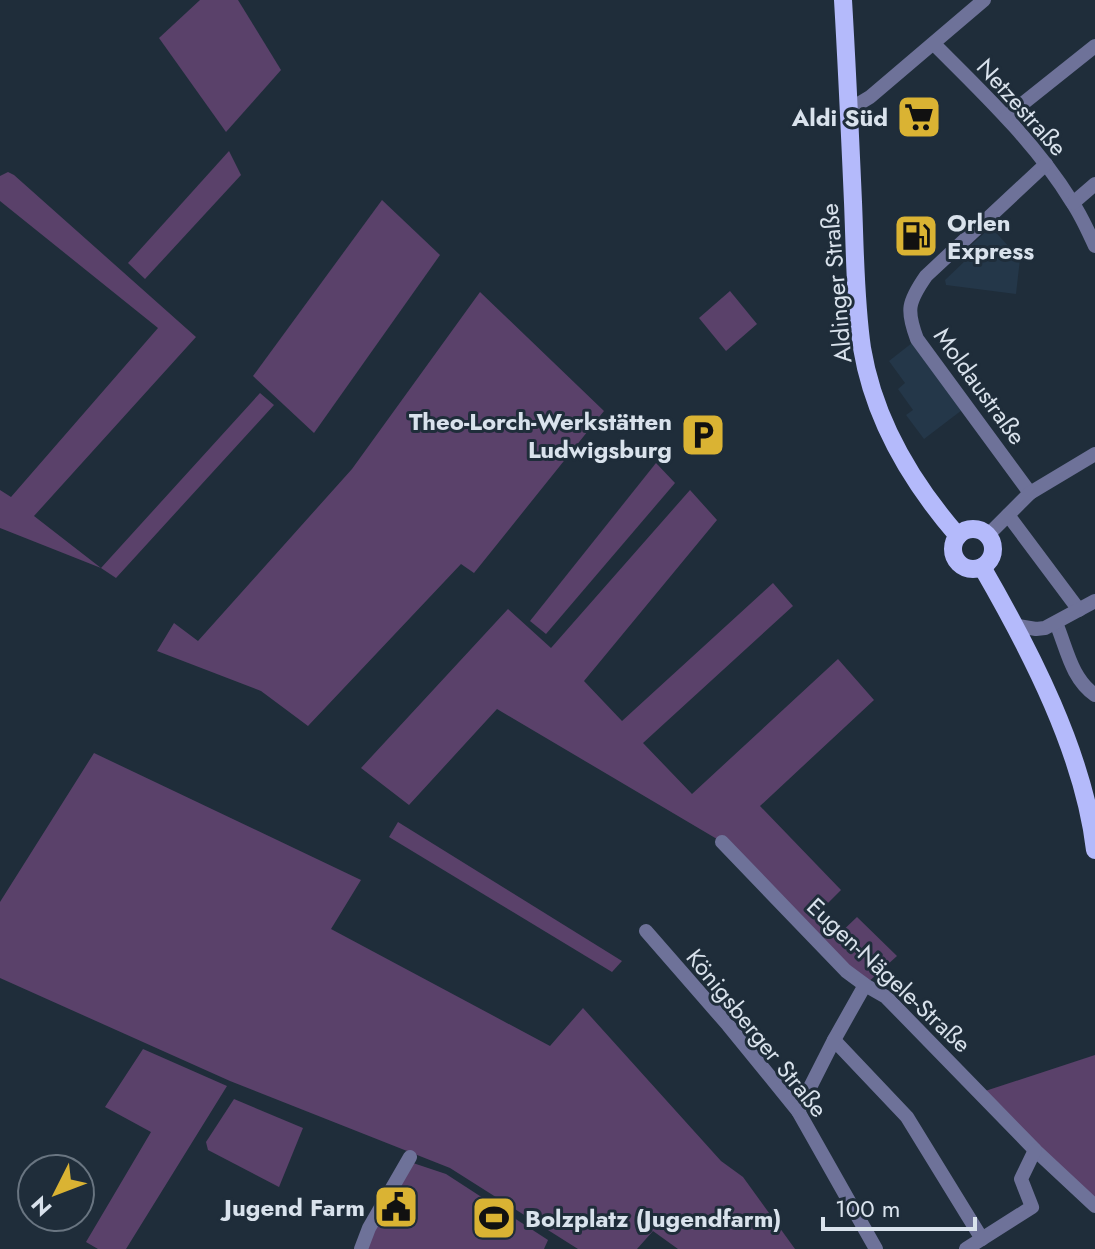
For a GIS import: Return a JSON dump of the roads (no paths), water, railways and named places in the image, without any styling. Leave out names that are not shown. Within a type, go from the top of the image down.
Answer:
[{"type":"main road","name":"Aldinger Straße","points":[[843,0],[859,327],[867,371],[887,428],[913,479],[958,536]]},
{"type":"main road","points":[[976,530],[987,536],[993,546],[987,563],[982,567],[969,568],[957,561],[953,551],[958,536],[976,530]]},
{"type":"main road","points":[[982,567],[1053,704],[1075,761],[1095,850]]},
{"type":"street","points":[[850,109],[870,97],[984,0]]},
{"type":"street","name":"Netzestraße","points":[[934,44],[1006,117],[1046,164],[1073,203],[1095,246]]},
{"type":"street","points":[[1006,117],[1095,46]]},
{"type":"street","name":"Moldaustraße","points":[[1030,493],[917,339],[909,320],[916,290],[926,276],[1046,164]]},
{"type":"street","points":[[1073,203],[1095,184]]},
{"type":"street","points":[[987,536],[1030,493],[1095,454]]},
{"type":"street","points":[[1008,515],[1079,610]]},
{"type":"street","points":[[1013,625],[1036,629],[1056,623],[1095,601]]},
{"type":"street","points":[[1056,623],[1077,678],[1095,695]]},
{"type":"street","name":"Eugen-Nägele-Straße","points":[[722,842],[846,971],[886,997],[1035,1150],[1095,1206]]},
{"type":"street","name":"Königsberger Straße","points":[[646,931],[798,1111],[876,1249]]},
{"type":"street","points":[[798,1111],[865,985]]},
{"type":"street","points":[[834,1040],[907,1117],[982,1239]]},
{"type":"street","points":[[966,1249],[1032,1207],[1021,1179],[1035,1150]]},
{"type":"street","points":[[361,1249],[369,1228],[410,1157]]},
{"type":"place","name":"Aldi Süd","points":[[919,117]]},
{"type":"place","name":"Orlen Express","points":[[916,236]]},
{"type":"place","name":"Theo-Lorch-Werkstätten Ludwigsburg","points":[[703,435]]},
{"type":"place","name":"Jugend Farm","points":[[396,1207]]},
{"type":"place","name":"Bolzplatz (Jugendfarm)","points":[[494,1218]]}]
